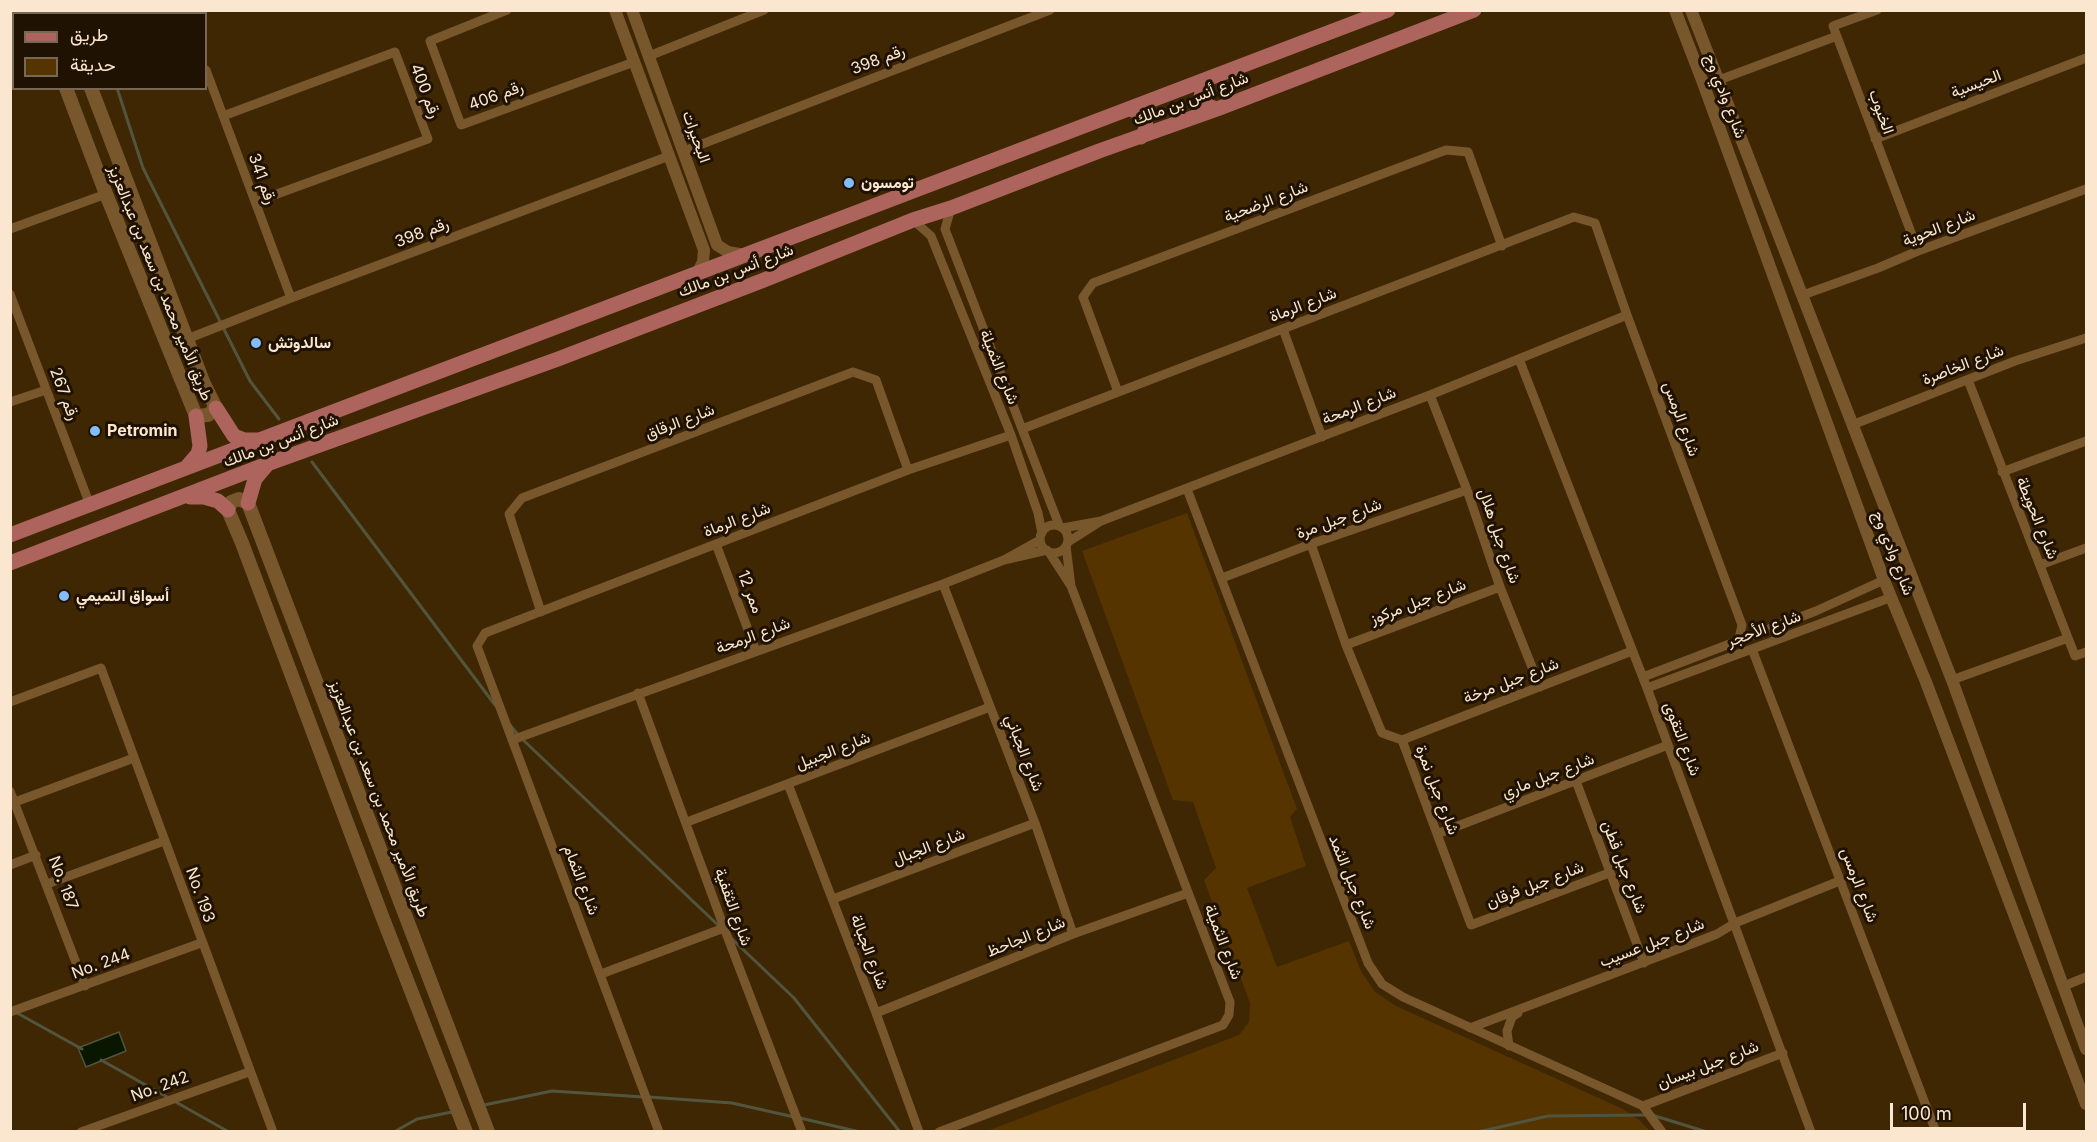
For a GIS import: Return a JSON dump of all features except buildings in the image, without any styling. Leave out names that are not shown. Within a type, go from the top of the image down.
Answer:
[{"type":"main road","name":"شارع أنس بن مالك","points":[[10,535],[1388,10]]},
{"type":"main road","name":"شارع أنس بن مالك","points":[[10,563],[267,464],[569,355],[913,220],[1217,109],[1474,10]]},
{"type":"main road","points":[[1204,82],[1201,97],[1208,106],[1217,109]]},
{"type":"main road","name":"طريق الأمير محمد بن سعد بن عبدالعزيز","points":[[67,90],[106,194],[196,416],[208,415],[216,408],[187,339],[92,90]]},
{"type":"main road","points":[[1130,109],[1138,112],[1145,119],[1146,130],[1141,137]]},
{"type":"main road","points":[[216,408],[234,436],[244,440],[264,440]]},
{"type":"main road","points":[[184,470],[198,454],[200,446],[196,416]]},
{"type":"main road","points":[[228,510],[231,502],[239,499],[248,503],[255,479],[267,464]]},
{"type":"main road","points":[[184,497],[204,496],[218,501],[228,510],[466,1131]]},
{"type":"main road","name":"طريق الأمير محمد بن سعد بن عبدالعزيز","points":[[248,503],[488,1131]]},
{"type":"street","name":"رقم 406","points":[[507,10],[430,41],[461,125],[634,62]]},
{"type":"street","name":"البحيرات","points":[[615,10],[704,250],[703,262],[697,274]]},
{"type":"street","name":"البحيرات","points":[[632,10],[717,245],[728,252],[746,255]]},
{"type":"street","points":[[731,10],[735,22]]},
{"type":"street","points":[[649,56],[764,10]]},
{"type":"street","name":"رقم 398","points":[[684,151],[1050,10]]},
{"type":"street","name":"شارع وادي وج","points":[[1674,10],[1702,80],[1884,580],[2082,1081],[2086,1102]]},
{"type":"street","name":"شارع وادي وج","points":[[1690,10],[1952,680],[2086,1049]]},
{"type":"street","points":[[1719,80],[1837,36],[1833,26],[1877,10]]},
{"type":"street","name":"الخبوب","points":[[1837,36],[1918,251]]},
{"type":"street","name":"رقم 400","points":[[223,116],[395,52],[428,139],[255,202]]},
{"type":"street","name":"الحيسية","points":[[1875,139],[2086,58]]},
{"type":"street","name":"رقم 341","points":[[207,73],[291,298]]},
{"type":"street","name":"شارع الرضحية","points":[[1118,392],[1083,297],[1093,283],[1446,150],[1468,152],[1502,246]]},
{"type":"street","name":"رقم 398","points":[[187,339],[669,156]]},
{"type":"street","name":"شارع الحوية","points":[[1803,295],[2086,189]]},
{"type":"street","points":[[10,229],[106,194]]},
{"type":"street","name":"شارع الثميلة","points":[[951,208],[945,229],[1061,526]]},
{"type":"street","name":"شارع الرماة","points":[[1022,429],[1574,217],[1595,223]]},
{"type":"street","name":"شارع الثميلة","points":[[913,220],[931,236],[1011,435],[1038,513],[1041,536]]},
{"type":"street","name":"شارع الرمس","points":[[1595,223],[1742,625]]},
{"type":"street","points":[[696,228],[705,236],[711,225]]},
{"type":"street","name":"رقم 267","points":[[10,294],[90,505]]},
{"type":"street","name":"شارع الرمحة","points":[[1101,521],[1430,395],[1627,315]]},
{"type":"street","points":[[1283,329],[1322,437]]},
{"type":"street","name":"شارع الخاصرة","points":[[1852,425],[2015,361],[2086,338]]},
{"type":"street","name":"شارع التقوى","points":[[1519,359],[1643,677],[1811,1131]]},
{"type":"street","name":"شارع الرقاق","points":[[541,612],[509,514],[522,498],[853,372],[876,380],[908,470]]},
{"type":"street","name":"شارع الحويطة","points":[[1968,380],[2075,656],[2086,652]]},
{"type":"street","points":[[10,402],[46,390]]},
{"type":"street","name":"شارع جبل هلال","points":[[1430,395],[1467,490],[1500,587],[1540,687]]},
{"type":"street","name":"شارع الرماة","points":[[480,641],[484,633],[908,470],[1011,435]]},
{"type":"street","points":[[2002,472],[2086,441]]},
{"type":"street","name":"شارع جبل الثمد","points":[[1187,489],[1302,796],[1368,963],[1382,984],[1403,998],[1643,1106],[1662,1131]]},
{"type":"street","name":"شارع جبل مرة","points":[[1222,578],[1311,544],[1467,490]]},
{"type":"street","points":[[1004,560],[1041,536],[1050,525],[1061,526],[1101,521]]},
{"type":"street","points":[[1004,560],[1048,551],[1058,552],[1101,521]]},
{"type":"street","points":[[1061,526],[1068,535],[1071,585]]},
{"type":"street","points":[[1041,536],[1048,551],[1071,585]]},
{"type":"street","name":"ممر 12","points":[[716,544],[756,651]]},
{"type":"street","name":"شارع جبل نمرة","points":[[1311,544],[1346,645],[1382,733],[1402,740],[1471,925]]},
{"type":"street","points":[[2040,565],[2086,548]]},
{"type":"street","name":"شارع الرمحة","points":[[512,740],[1004,560]]},
{"type":"street","name":"شارع الأحجر","points":[[1643,677],[1816,610],[1884,580]]},
{"type":"street","name":"شارع الجباني","points":[[943,584],[1035,823],[1073,934]]},
{"type":"street","name":"شارع الثميلة","points":[[939,1131],[1223,1025],[1229,1015],[1230,1002],[1071,585]]},
{"type":"street","name":"شارع جبل مركوز","points":[[1346,645],[1500,587]]},
{"type":"street","name":"شارع الأحجر","points":[[1647,688],[1892,597]]},
{"type":"street","points":[[1816,610],[1821,623]]},
{"type":"street","points":[[1738,639],[1742,625],[1756,633]]},
{"type":"street","points":[[1952,680],[2068,638]]},
{"type":"street","name":"شارع الثمام","points":[[480,641],[477,646],[659,1131]]},
{"type":"street","name":"شارع الرمس","points":[[1752,649],[1936,1131]]},
{"type":"street","name":"شارع جبل مرخة","points":[[1402,740],[1632,651]]},
{"type":"street","name":"No. 193","points":[[10,702],[101,668],[201,943],[273,1131]]},
{"type":"street","name":"شارع الثقفية","points":[[638,693],[724,928],[802,1131]]},
{"type":"street","name":"شارع الجبيل","points":[[687,822],[990,707]]},
{"type":"street","name":"شارع جبل ماري","points":[[1437,834],[1668,745]]},
{"type":"street","points":[[15,802],[134,758]]},
{"type":"street","name":"شارع جبل قطن","points":[[1576,782],[1644,963]]},
{"type":"street","name":"شارع الجبالة","points":[[788,784],[919,1131]]},
{"type":"street","name":"No. 187","points":[[10,791],[86,986]]},
{"type":"street","name":"شارع الجبال","points":[[833,900],[1035,823]]},
{"type":"street","points":[[47,884],[164,841]]},
{"type":"street","points":[[10,865],[36,855]]},
{"type":"street","name":"شارع جبل فرقان","points":[[1471,925],[1609,873]]},
{"type":"street","name":"شارع جبل عسيب","points":[[1470,1028],[1717,934],[1735,924],[1842,880]]},
{"type":"street","name":"شارع الجاحظ","points":[[876,1013],[1073,934],[1188,893]]},
{"type":"street","points":[[601,974],[724,928]]},
{"type":"street","name":"No. 244","points":[[10,1012],[201,943]]},
{"type":"street","points":[[2064,986],[2086,977]]},
{"type":"street","points":[[1509,1046],[1507,1031],[1512,1017],[1521,1010]]},
{"type":"street","name":"شارع جبل بيسان","points":[[1643,1106],[1783,1053]]},
{"type":"street","name":"No. 242","points":[[81,1131],[249,1072]]},
{"type":"green space","points":[[1187,513],[1297,809],[1290,817],[1306,866],[1247,888],[1277,967],[1349,941],[1361,971],[1375,992],[1396,1006],[1623,1109],[1650,1131],[987,1131],[1239,1035],[1249,1022],[1250,1003],[1204,880],[1216,868],[1193,802],[1173,800],[1082,551]]},
{"type":"shaded area","points":[[119,1032],[126,1051],[86,1067],[78,1048]]},
{"type":"waterway","points":[[118,90],[143,168],[250,381],[279,419]]},
{"type":"waterway","points":[[312,462],[495,705]]},
{"type":"waterway","points":[[510,725],[719,926]]},
{"type":"waterway","points":[[732,939],[794,998],[900,1132]]},
{"type":"waterway","points":[[17,1013],[82,1049]]},
{"type":"waterway","points":[[101,1060],[169,1098]]},
{"type":"waterway","points":[[484,1105],[552,1091],[643,1097]]},
{"type":"waterway","points":[[649,1097],[732,1103],[794,1117]]},
{"type":"waterway","points":[[174,1101],[229,1132]]},
{"type":"waterway","points":[[394,1132],[417,1119],[452,1112]]},
{"type":"waterway","points":[[1478,1132],[1548,1116],[1646,1115]]},
{"type":"waterway","points":[[1652,1115],[1707,1132]]},
{"type":"waterway","points":[[800,1118],[860,1132]]},
{"type":"place","name":"تومسون","points":[[849,183]]},
{"type":"place","name":"سالدوتش","points":[[256,343]]},
{"type":"place","name":"Petromin","points":[[95,431]]},
{"type":"place","name":"أسواق التميمي","points":[[64,596]]}]
